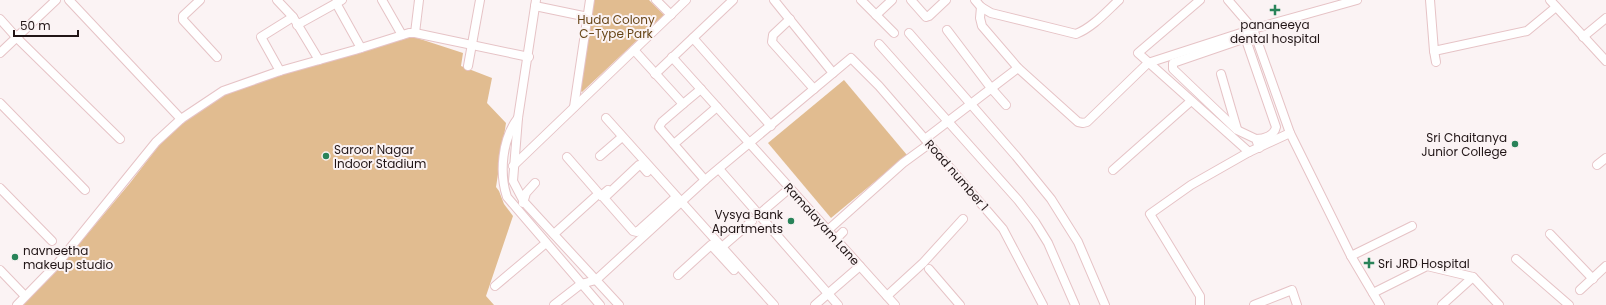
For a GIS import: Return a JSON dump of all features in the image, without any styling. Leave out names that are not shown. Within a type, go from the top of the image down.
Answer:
[{"type":"street","points":[[0,53],[56,0]]},
{"type":"street","points":[[70,0],[181,119]]},
{"type":"street","points":[[200,0],[183,16],[183,20],[217,57]]},
{"type":"street","points":[[277,0],[293,17],[319,60]]},
{"type":"street","points":[[382,0],[402,35]]},
{"type":"street","points":[[415,33],[419,0]]},
{"type":"street","points":[[468,66],[480,0]]},
{"type":"street","points":[[574,107],[590,0]]},
{"type":"street","points":[[656,0],[671,15]]},
{"type":"street","points":[[514,166],[686,0]]},
{"type":"street","points":[[655,74],[733,0]]},
{"type":"street","points":[[733,266],[722,247],[676,200],[641,165],[604,198],[635,233],[676,200],[719,169],[833,73],[774,0]]},
{"type":"street","points":[[861,0],[894,33]]},
{"type":"street","points":[[876,15],[892,0]]},
{"type":"street","points":[[911,0],[926,17],[946,0]]},
{"type":"street","points":[[975,0],[981,7],[991,13],[1076,34],[1084,31],[1094,24],[1119,0]]},
{"type":"street","points":[[1200,0],[1138,53],[1249,152]]},
{"type":"street","points":[[1228,0],[1253,29],[1290,133],[1351,256],[1380,305]]},
{"type":"street","points":[[981,7],[980,18],[982,26],[1018,68],[1080,124],[1087,122],[1148,63],[1253,29],[1357,0]]},
{"type":"street","points":[[1430,0],[1436,62]]},
{"type":"street","points":[[1550,0],[1606,61]]},
{"type":"street","points":[[297,25],[339,2],[361,48]]},
{"type":"street","points":[[588,17],[536,3],[529,57],[518,118],[513,181],[524,202],[619,305]]},
{"type":"street","points":[[1434,51],[1527,31],[1556,7]]},
{"type":"street","points":[[280,71],[261,37],[293,17]]},
{"type":"street","points":[[1583,37],[1606,18]]},
{"type":"street","points":[[0,19],[17,38],[120,139]]},
{"type":"street","points":[[790,19],[772,35],[772,42],[814,89]]},
{"type":"street","points":[[946,30],[1006,105]]},
{"type":"street","points":[[17,305],[58,263],[156,142],[181,119],[224,91],[280,71],[402,35],[415,33],[529,57]]},
{"type":"street","points":[[909,33],[1021,162],[1051,199],[1078,242],[1105,305]]},
{"type":"street","points":[[693,38],[771,126]]},
{"type":"street","points":[[1244,39],[1247,41],[1260,85],[1276,127],[1275,132],[1270,136],[1256,139],[1237,130],[1173,69],[1172,64],[1244,39]]},
{"type":"street","points":[[879,44],[1018,200],[1035,222],[1048,244],[1075,305]]},
{"type":"street","points":[[634,50],[683,104]]},
{"type":"street","name":"Ramalayam Lane","points":[[672,57],[895,305]]},
{"type":"street","name":"Road number 1","points":[[833,73],[851,58],[878,86],[1003,229],[1043,305]]},
{"type":"street","points":[[828,230],[948,122],[1018,68]]},
{"type":"street","points":[[1221,74],[1237,130]]},
{"type":"street","points":[[1260,85],[1271,82]]},
{"type":"street","points":[[701,89],[662,122],[659,127],[705,180]]},
{"type":"street","points":[[1113,170],[1192,101]]},
{"type":"street","points":[[0,103],[85,190]]},
{"type":"street","points":[[674,144],[717,107]]},
{"type":"street","points":[[518,118],[512,126],[506,144],[502,175],[503,186],[507,197],[600,305]]},
{"type":"street","points":[[606,118],[676,200]]},
{"type":"street","points":[[1200,305],[1200,296],[1150,214],[1191,185],[1249,152],[1290,133]]},
{"type":"street","points":[[600,156],[622,137]]},
{"type":"street","points":[[1256,139],[1259,148]]},
{"type":"street","points":[[567,157],[601,196],[642,160]]},
{"type":"street","points":[[1597,165],[1606,158]]},
{"type":"street","points":[[719,169],[838,305]]},
{"type":"street","points":[[517,209],[524,202],[526,193],[535,183]]},
{"type":"street","points":[[0,188],[52,241]]},
{"type":"street","points":[[763,211],[790,188]]},
{"type":"street","points":[[554,234],[595,197]]},
{"type":"street","points":[[554,305],[581,284],[596,280],[676,200]]},
{"type":"street","points":[[887,296],[924,263],[963,219]]},
{"type":"street","points":[[722,247],[752,221]]},
{"type":"street","points":[[1351,256],[1412,226]]},
{"type":"street","points":[[836,239],[843,232]]},
{"type":"street","points":[[1550,234],[1592,278]]},
{"type":"street","points":[[494,286],[546,243]]},
{"type":"street","points":[[678,275],[711,245],[774,305]]},
{"type":"street","points":[[1516,259],[1570,305]]},
{"type":"street","points":[[815,305],[860,266]]},
{"type":"street","points":[[1373,293],[1427,266],[1474,277],[1499,305]]},
{"type":"street","points":[[1580,290],[1606,266]]},
{"type":"street","points":[[929,269],[960,305]]},
{"type":"street","points":[[0,270],[25,296]]},
{"type":"street","points":[[1442,305],[1474,277]]},
{"type":"street","points":[[1254,305],[1292,290],[1297,305]]},
{"type":"green space","name":"Huda Colony C-Type Park","points":[[594,0],[649,0],[664,15],[582,92],[578,89]]},
{"type":"green space","name":"Saroor Nagar Indoor Stadium","points":[[403,38],[417,38],[463,53],[461,66],[492,78],[487,103],[506,123],[496,187],[504,204],[513,216],[486,296],[494,305],[22,305],[59,268],[130,183],[167,135],[194,114],[224,94],[281,73]]},
{"type":"green space","points":[[844,80],[907,155],[831,218],[768,143]]},
{"type":"place","name":"pananeeya dental hospital","points":[[1275,10]]},
{"type":"place","name":"Sri Chaitanya Junior College","points":[[1515,144]]},
{"type":"place","name":"Saroor Nagar Indoor Stadium","points":[[326,156]]},
{"type":"place","name":"Vysya Bank Apartments","points":[[791,221]]},
{"type":"place","name":"navneetha makeup studio","points":[[15,257]]},
{"type":"place","name":"Sri JRD Hospital","points":[[1369,263]]}]
